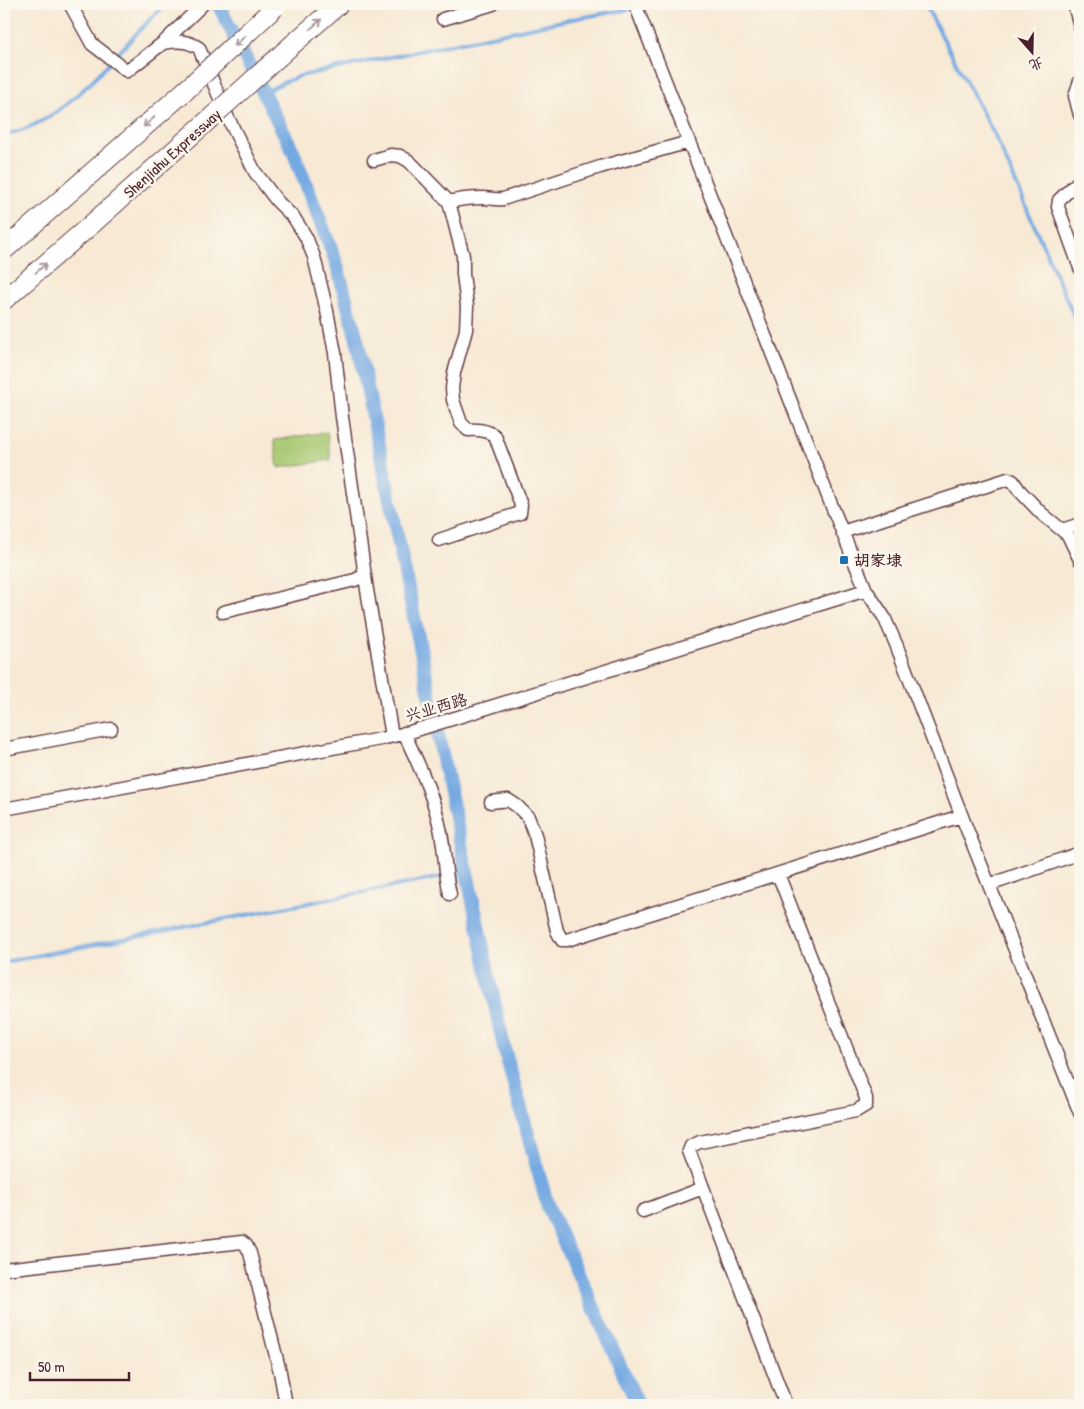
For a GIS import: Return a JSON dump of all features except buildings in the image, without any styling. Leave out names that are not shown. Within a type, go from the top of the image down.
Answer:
[{"type":"highway","name":"Shenjiahu Expressway","points":[[4,300],[339,4]]},
{"type":"highway","points":[[4,250],[186,90],[277,5]]},
{"type":"street","points":[[70,4],[92,44],[126,71],[163,43],[203,4]]},
{"type":"street","points":[[443,19],[493,4]]},
{"type":"street","points":[[1074,4],[1080,27]]},
{"type":"street","points":[[638,10],[842,532],[866,590],[878,605],[888,626],[961,816],[1080,1113]]},
{"type":"street","points":[[163,43],[181,41],[199,48],[228,118],[255,172],[276,201],[294,218],[306,237],[314,257],[335,353],[342,417],[365,575],[402,734],[422,770],[433,802],[443,845],[444,866],[450,894]]},
{"type":"street","points":[[1080,81],[1075,96],[1080,115]]},
{"type":"street","points":[[449,202],[477,198],[503,199],[600,167],[689,142]]},
{"type":"street","points":[[374,160],[391,154],[409,161],[449,202],[463,256],[467,306],[466,330],[454,373],[453,400],[460,422],[468,430],[477,429],[489,432],[495,436],[520,505],[520,513],[439,540]]},
{"type":"street","points":[[1080,180],[1059,200],[1058,207],[1080,268]]},
{"type":"street","points":[[842,532],[1008,479],[1014,481],[1019,490],[1041,513],[1068,534],[1080,560]]},
{"type":"street","points":[[1062,530],[1080,524]]},
{"type":"street","points":[[223,612],[355,580],[365,575]]},
{"type":"street","name":"兴业西路","points":[[4,809],[402,734],[866,590]]},
{"type":"street","points":[[4,748],[111,729]]},
{"type":"street","points":[[491,802],[508,800],[528,817],[535,835],[557,931],[562,940],[961,816]]},
{"type":"street","points":[[989,885],[1080,853]]},
{"type":"street","points":[[778,874],[866,1098],[866,1105],[856,1111],[700,1142],[691,1146],[689,1151],[786,1405]]},
{"type":"street","points":[[643,1211],[702,1188]]},
{"type":"street","points":[[4,1269],[242,1242],[250,1252],[280,1372],[286,1405]]},
{"type":"green space","points":[[327,432],[331,460],[278,468],[274,440]]},
{"type":"waterway","points":[[4,135],[29,127],[51,115],[72,99],[92,81],[166,4]]},
{"type":"waterway","points":[[218,4],[293,151],[336,262],[358,343],[504,1048],[548,1207],[638,1405]]},
{"type":"waterway","points":[[263,93],[300,76],[572,19],[660,4]]},
{"type":"waterway","points":[[925,4],[997,140],[1080,330]]},
{"type":"waterway","points":[[4,962],[468,872]]},
{"type":"place","name":"胡家埭","points":[[844,560]]}]
